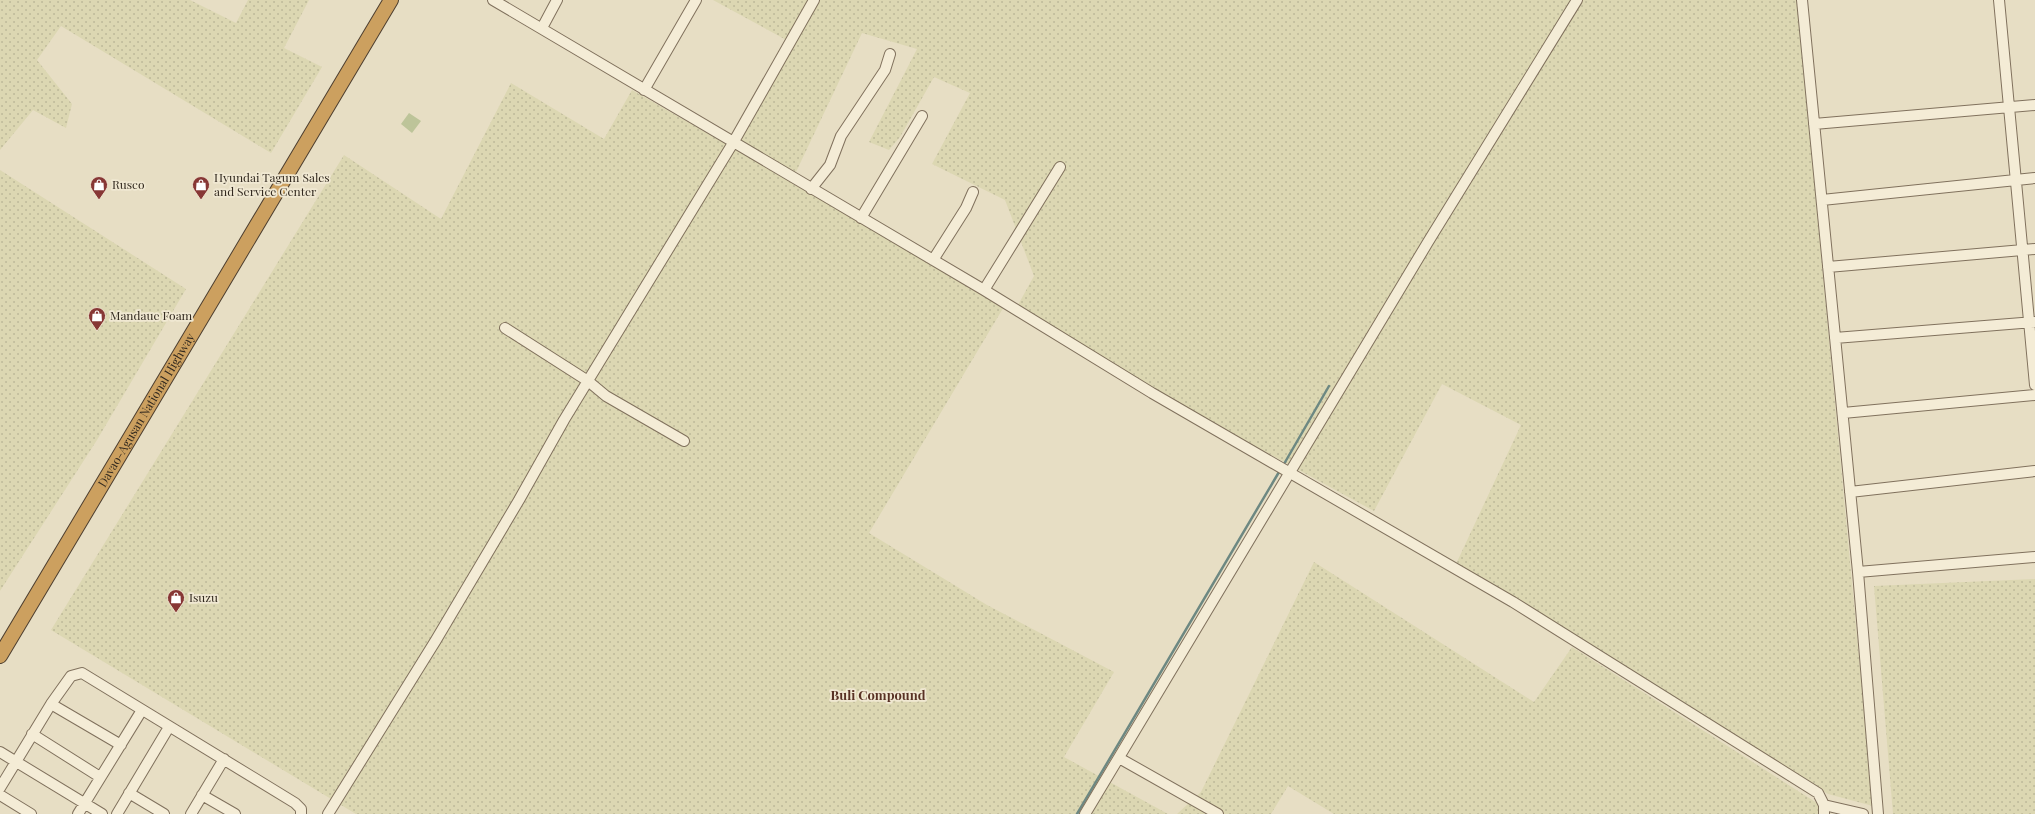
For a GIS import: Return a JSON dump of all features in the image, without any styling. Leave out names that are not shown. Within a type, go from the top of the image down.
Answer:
[{"type":"highway","name":"Davao-Agusan National Highway","points":[[0,656],[391,0]]},
{"type":"street","points":[[494,0],[733,143],[984,290],[1152,393],[1513,602],[1818,793],[1824,809],[1863,814]]},
{"type":"street","points":[[542,28],[557,0]]},
{"type":"street","points":[[644,90],[696,0]]},
{"type":"street","points":[[328,814],[436,640],[588,381],[733,143],[814,0]]},
{"type":"street","points":[[1085,814],[1289,473],[1577,0]]},
{"type":"street","points":[[1802,0],[1858,572],[1878,814]]},
{"type":"street","points":[[1999,0],[2023,251],[2032,322],[2035,385]]},
{"type":"street","points":[[811,189],[830,165],[842,136],[885,70],[890,54]]},
{"type":"street","points":[[1814,124],[2035,105]]},
{"type":"street","points":[[861,218],[922,116]]},
{"type":"street","points":[[984,290],[1060,167]]},
{"type":"street","points":[[1822,200],[2035,178]]},
{"type":"street","points":[[933,260],[966,208],[973,192]]},
{"type":"street","points":[[1828,268],[2035,249]]},
{"type":"street","points":[[1835,338],[2032,322]]},
{"type":"street","points":[[505,328],[588,381],[606,396],[684,441]]},
{"type":"street","points":[[1842,413],[2035,395]]},
{"type":"street","points":[[1850,492],[2035,471]]},
{"type":"street","points":[[1858,572],[2035,557]]},
{"type":"street","points":[[0,788],[51,704],[71,676],[82,673],[295,803],[301,809],[301,814]]},
{"type":"street","points":[[51,704],[121,745]]},
{"type":"street","points":[[78,814],[142,710]]},
{"type":"street","points":[[117,814],[169,726]]},
{"type":"street","points":[[32,734],[100,777]]},
{"type":"street","points":[[0,752],[102,814]]},
{"type":"street","points":[[1119,758],[1218,814]]},
{"type":"street","points":[[191,814],[224,759]]},
{"type":"street","points":[[129,793],[164,814]]},
{"type":"street","points":[[0,794],[31,814]]},
{"type":"street","points":[[202,795],[234,814]]},
{"type":"shaded area","points":[[0,0],[190,0],[236,23],[248,0],[309,0],[284,48],[322,67],[271,153],[61,26],[37,60],[72,104],[66,128],[33,110],[0,150]]},
{"type":"shaded area","points":[[713,0],[1797,0],[1873,806],[1828,794],[1456,564],[1521,425],[1442,384],[1374,511],[1013,314],[1034,276],[1005,200],[932,164],[970,93],[934,77],[900,137],[889,150],[869,142],[917,49],[862,33],[796,172],[740,142],[790,42]]},
{"type":"shaded area","points":[[511,83],[604,139],[632,90],[1005,305],[869,533],[987,605],[1114,672],[1064,757],[1168,814],[356,814],[51,630],[344,155],[441,219]]},
{"type":"shaded area","points":[[0,170],[186,289],[97,440],[0,591]]},
{"type":"shaded area","points":[[1314,562],[1534,702],[1572,647],[1828,810],[1826,814],[1334,814],[1288,786],[1271,814],[1177,814],[1201,792]]},
{"type":"shaded area","points":[[2035,579],[2035,814],[1893,814],[1874,586]]},
{"type":"green space","points":[[409,113],[421,121],[412,133],[401,124]]},
{"type":"waterway","points":[[1284,464],[1329,386]]},
{"type":"waterway","points":[[1077,814],[1279,472]]},
{"type":"place","name":"Rusco","points":[[99,200]]},
{"type":"place","name":"Hyundai Tagum Sales and Service Center","points":[[201,200]]},
{"type":"place","name":"Mandaue Foam","points":[[97,331]]},
{"type":"place","name":"Isuzu","points":[[176,613]]},
{"type":"district","name":"Buli Compound","points":[[878,695]]}]
